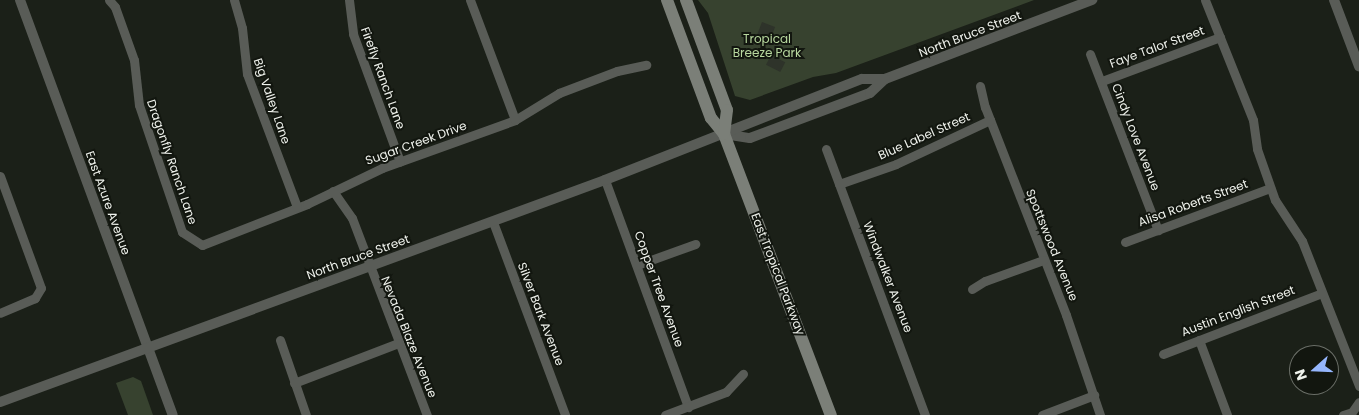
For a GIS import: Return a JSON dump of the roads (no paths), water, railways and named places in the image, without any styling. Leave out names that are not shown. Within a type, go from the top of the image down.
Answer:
[{"type":"main road","name":"East Tropical Parkway","points":[[667,0],[711,118],[724,134],[832,415]]},
{"type":"main road","name":"East Tropical Parkway","points":[[686,0],[727,110],[724,134]]},
{"type":"street","name":"East Azure Avenue","points":[[20,0],[173,415]]},
{"type":"street","name":"Dragonfly Ranch Lane","points":[[110,0],[132,52],[138,105],[180,226],[186,237],[195,242]]},
{"type":"street","name":"Big Valley Lane","points":[[234,0],[242,28],[246,74],[297,208]]},
{"type":"street","name":"Firefly Ranch Lane","points":[[349,0],[353,34],[400,162]]},
{"type":"street","points":[[470,0],[515,120]]},
{"type":"street","name":"North Bruce Street","points":[[0,402],[493,222],[862,79],[885,79],[1092,0]]},
{"type":"street","points":[[1205,0],[1253,120],[1257,149],[1270,188],[1278,207],[1302,240],[1359,386]]},
{"type":"street","points":[[1334,0],[1359,66]]},
{"type":"street","name":"Faye Talor Street","points":[[1102,81],[1220,37]]},
{"type":"street","name":"Cindy Love Avenue","points":[[1090,54],[1158,230]]},
{"type":"street","name":"Sugar Creek Drive","points":[[195,242],[202,245],[297,208],[400,162],[515,120],[559,93],[617,71],[646,65]]},
{"type":"street","name":"North Bruce Street","points":[[724,134],[750,138],[870,93],[885,79]]},
{"type":"street","name":"Spottswood Avenue","points":[[980,86],[990,120],[1100,415]]},
{"type":"street","name":"Blue Label Street","points":[[839,184],[896,164],[990,120]]},
{"type":"street","name":"Windwalker Avenue","points":[[826,149],[925,415]]},
{"type":"street","points":[[0,176],[40,280],[38,295],[29,302],[0,313]]},
{"type":"street","name":"Copper Tree Avenue","points":[[605,180],[688,406]]},
{"type":"street","name":"Alisa Roberts Street","points":[[1125,242],[1270,188]]},
{"type":"street","name":"Nevada Blaze Avenue","points":[[333,191],[352,218],[368,267],[427,415]]},
{"type":"street","name":"Silver Bark Avenue","points":[[493,222],[565,415]]},
{"type":"street","points":[[637,265],[695,244]]},
{"type":"street","points":[[972,289],[985,281],[1043,260]]},
{"type":"street","name":"Austin English Street","points":[[1163,354],[1322,293]]},
{"type":"street","points":[[280,340],[306,415]]},
{"type":"street","points":[[1199,340],[1227,415]]},
{"type":"street","points":[[294,383],[398,342]]},
{"type":"street","points":[[665,415],[726,392],[743,374]]},
{"type":"street","points":[[1042,415],[1094,395]]},
{"type":"street","points":[[1344,415],[1352,412],[1359,402]]},
{"type":"park label","name":"Tropical Breeze Park","points":[[767,46]]}]
